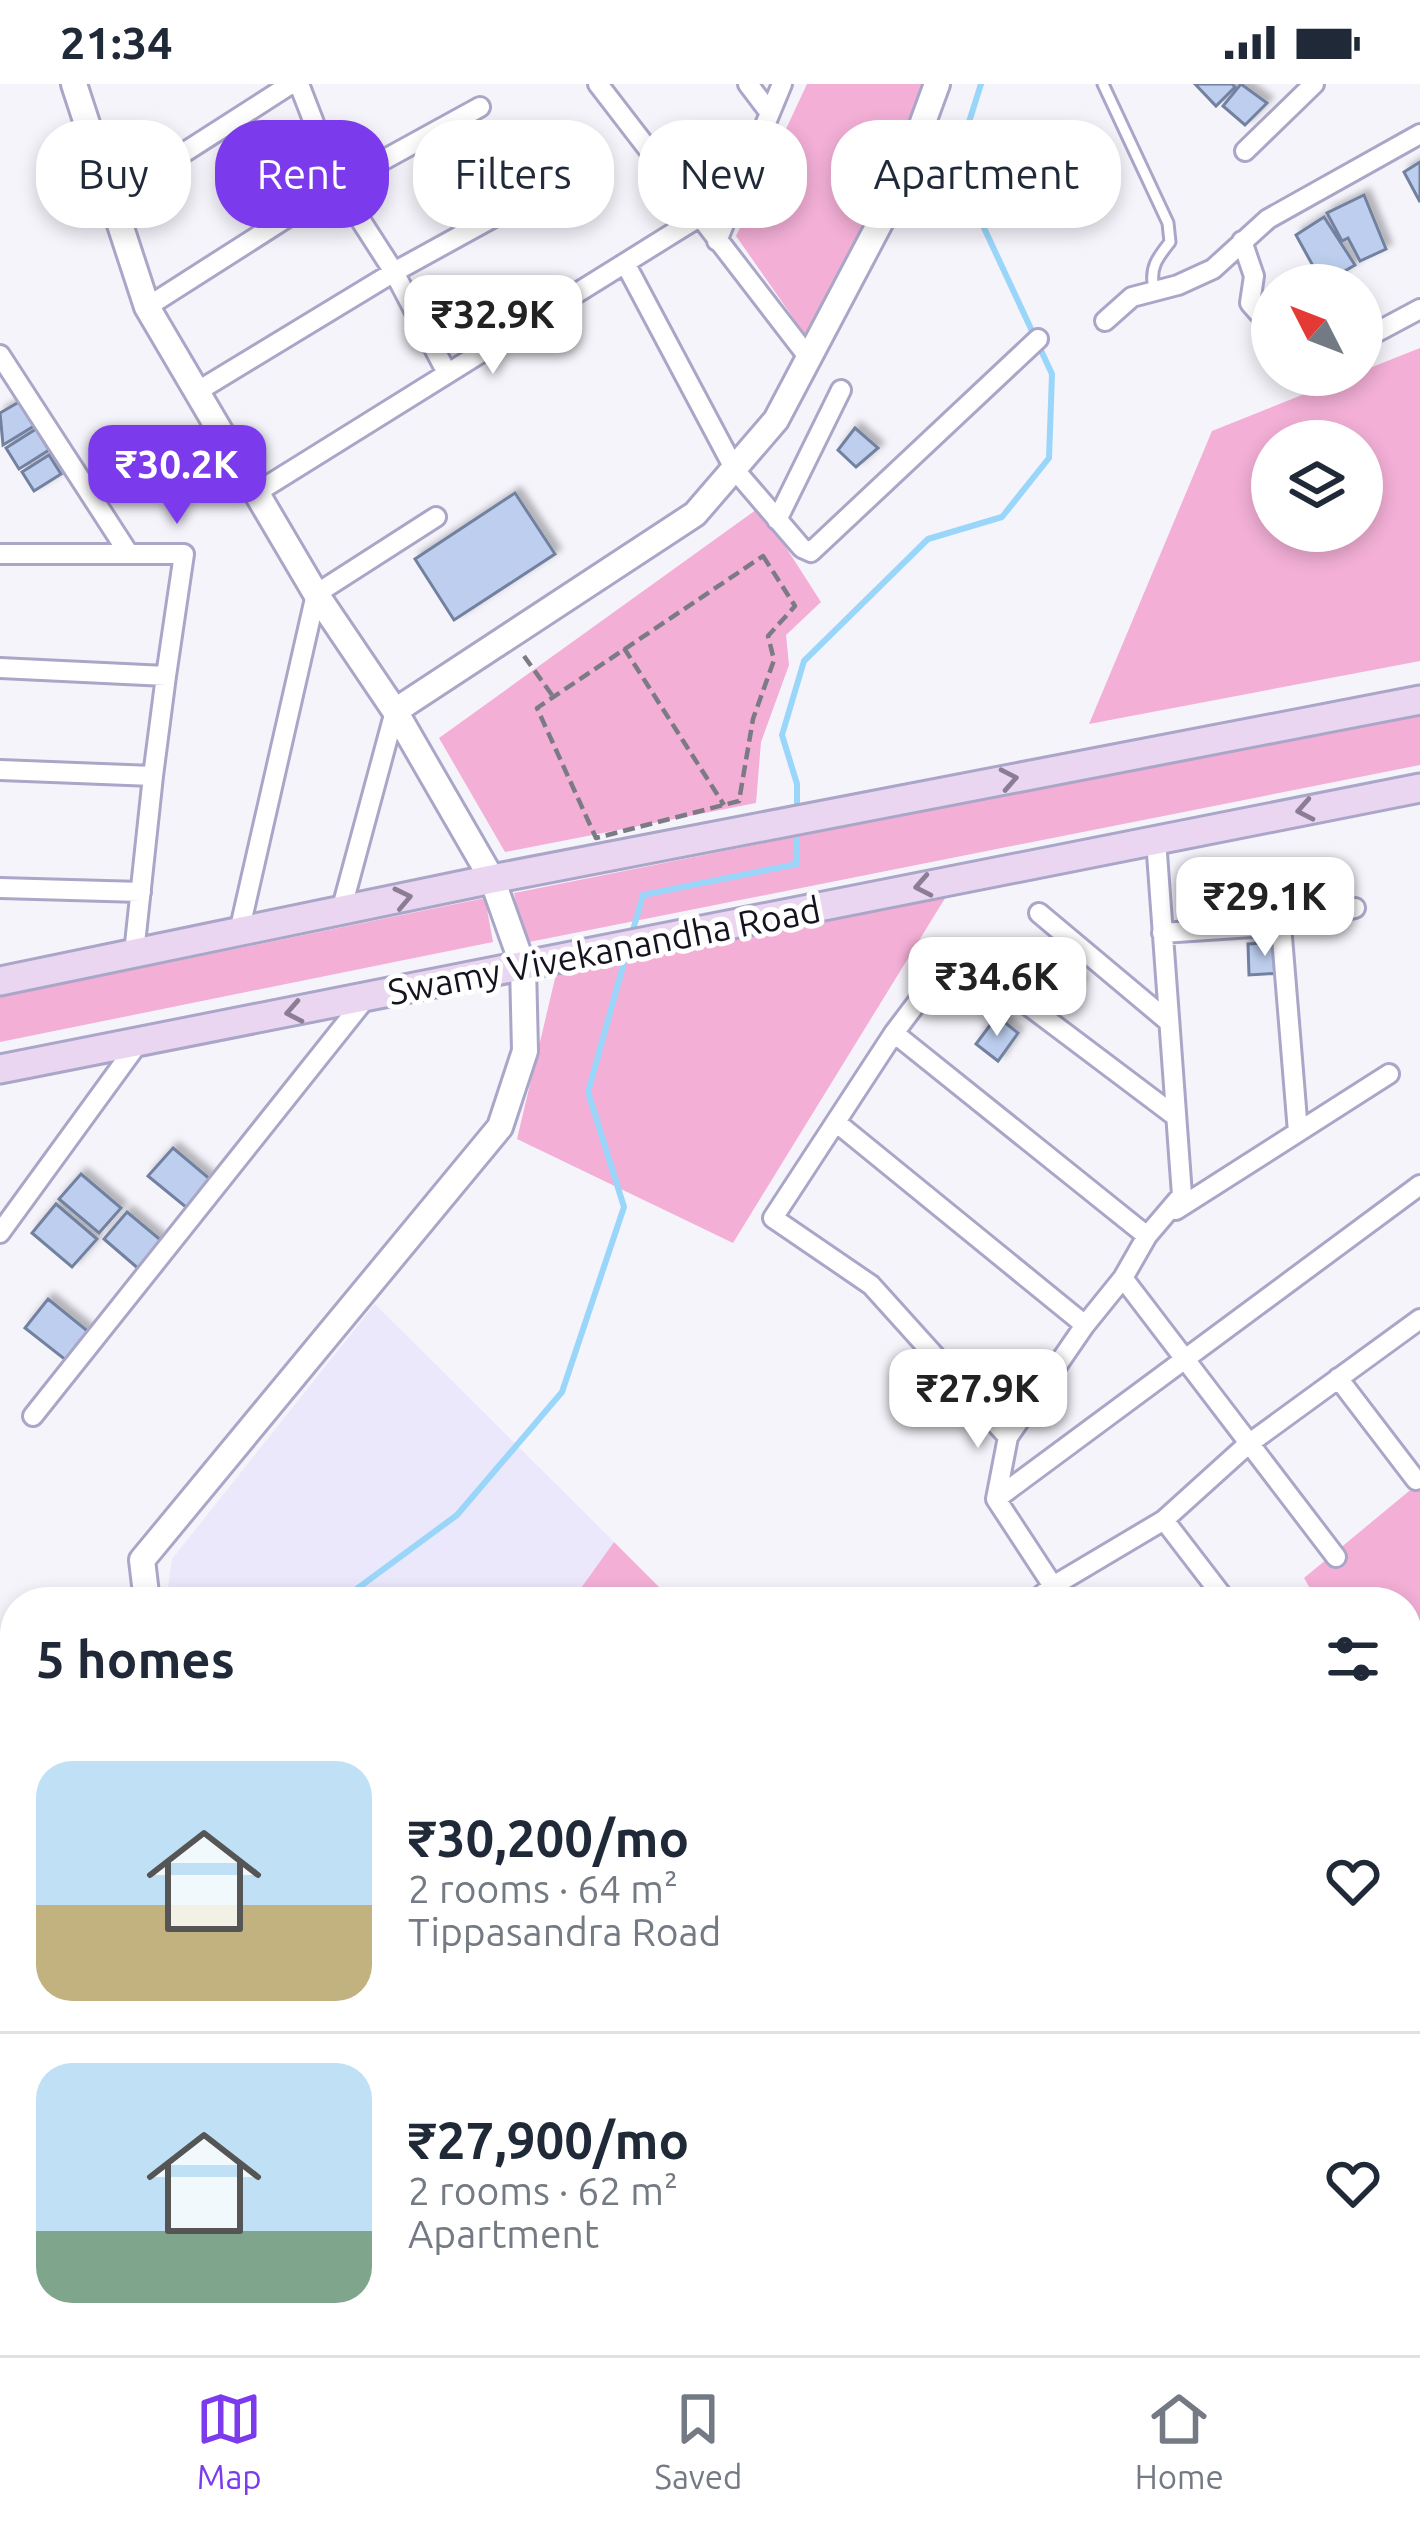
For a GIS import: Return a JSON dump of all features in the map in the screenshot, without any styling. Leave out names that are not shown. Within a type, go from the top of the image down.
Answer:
[{"type":"main road","points":[[0,981],[492,879],[1420,700]]},
{"type":"main road","name":"Swamy Vivekanandha Road","points":[[0,1070],[1420,788]]},
{"type":"street","points":[[74,84],[86,120]]},
{"type":"street","points":[[191,149],[295,84],[310,120]]},
{"type":"street","points":[[598,84],[638,137]]},
{"type":"street","points":[[748,84],[770,113]]},
{"type":"street","points":[[717,241],[782,84]]},
{"type":"street","points":[[341,911],[395,711],[695,514],[734,470],[776,419],[900,185],[937,84]]},
{"type":"street","points":[[1245,152],[1314,84]]},
{"type":"street","points":[[389,157],[480,107]]},
{"type":"street","points":[[1105,321],[1132,297],[1178,285],[1213,269],[1268,219],[1420,134]]},
{"type":"street","points":[[122,228],[147,307],[259,490],[316,594],[395,711],[492,879],[524,966],[525,1051],[500,1127],[142,1560],[143,1587]]},
{"type":"street","points":[[147,307],[271,228]]},
{"type":"street","points":[[366,228],[447,374]]},
{"type":"street","points":[[198,391],[474,228]]},
{"type":"street","points":[[259,490],[681,228]]},
{"type":"street","points":[[707,228],[809,358]]},
{"type":"street","points":[[1242,241],[1251,265]]},
{"type":"street","points":[[625,263],[734,470],[802,548],[811,552],[1038,339]]},
{"type":"street","points":[[1383,329],[1420,309]]},
{"type":"street","points":[[0,355],[129,554]]},
{"type":"street","points":[[777,520],[841,390]]},
{"type":"street","points":[[239,932],[316,594],[436,517]]},
{"type":"street","points":[[0,554],[184,554],[134,953]]},
{"type":"street","points":[[0,668],[166,676]]},
{"type":"street","points":[[0,770],[153,776]]},
{"type":"street","points":[[1156,839],[1182,1195],[1147,1236],[1123,1278],[1008,1437],[996,1499],[1053,1586],[1164,1520],[1247,1445],[1420,1319]]},
{"type":"street","points":[[0,888],[141,892]]},
{"type":"street","points":[[1162,934],[1281,925],[1355,908]]},
{"type":"street","points":[[1039,913],[1169,1022]]},
{"type":"street","points":[[1281,925],[1298,1132]]},
{"type":"street","points":[[1008,1437],[871,1285],[773,1218],[894,1033],[956,951],[1175,1116]]},
{"type":"street","points":[[33,1416],[366,998]]},
{"type":"street","points":[[894,1033],[1147,1236]]},
{"type":"street","points":[[0,1233],[140,1042]]},
{"type":"street","points":[[1167,1216],[1389,1074]]},
{"type":"street","points":[[837,1123],[1085,1325]]},
{"type":"street","points":[[996,1499],[1420,1184]]},
{"type":"street","points":[[1123,1278],[1336,1557]]},
{"type":"street","points":[[1338,1378],[1416,1480]]},
{"type":"street","points":[[1164,1520],[1215,1587]]},
{"type":"lane","points":[[1103,84],[1168,223],[1170,242],[1150,274],[1154,288]]},
{"type":"path","points":[[596,838],[537,708],[763,556],[795,606],[768,636],[774,660],[753,719],[739,801]]},
{"type":"path","points":[[510,636],[553,697]]},
{"type":"path","points":[[624,649],[724,805]]},
{"type":"shaded area","points":[[807,84],[931,84],[915,120],[831,120],[831,228],[868,228],[815,349],[736,236],[740,228],[807,228],[807,120],[790,120]]},
{"type":"shaded area","points":[[1420,348],[1420,661],[1089,724],[1212,431],[1300,396],[1383,396],[1383,363]]},
{"type":"shaded area","points":[[760,507],[821,602],[786,635],[789,665],[761,742],[756,803],[505,852],[439,738]]},
{"type":"shaded area","points":[[1420,712],[1420,765],[524,943],[514,893]]},
{"type":"shaded area","points":[[947,895],[733,1243],[517,1139],[557,970]]},
{"type":"shaded area","points":[[485,898],[493,942],[0,1042],[0,997]]},
{"type":"shaded area","points":[[375,1304],[614,1542],[582,1587],[168,1587],[172,1559]]},
{"type":"shaded area","points":[[1420,1482],[1420,1587],[1309,1587],[1304,1578]]},
{"type":"shaded area","points":[[614,1542],[659,1587],[582,1587]]},
{"type":"building","points":[[1195,84],[1232,84],[1235,87],[1216,106]]},
{"type":"building","points":[[1241,84],[1267,103],[1245,125],[1223,106]]},
{"type":"building","points":[[1420,162],[1420,202],[1404,172]]},
{"type":"building","points":[[1364,195],[1386,249],[1360,261],[1327,213]]},
{"type":"building","points":[[1324,217],[1354,264],[1312,264],[1296,235]]},
{"type":"building","points":[[19,402],[34,426],[3,445],[0,413]]},
{"type":"building","points":[[855,428],[878,448],[856,467],[838,450]]},
{"type":"building","points":[[36,429],[49,450],[19,469],[6,448]]},
{"type":"building","points":[[49,455],[61,474],[34,491],[22,472]]},
{"type":"building","points":[[515,493],[555,554],[454,620],[415,559]]},
{"type":"building","points":[[1280,942],[1283,973],[1249,975],[1248,944]]},
{"type":"building","points":[[1059,963],[1081,983],[1057,1012],[1034,993]]},
{"type":"building","points":[[997,1016],[1018,1033],[998,1061],[976,1044]]},
{"type":"building","points":[[173,1148],[211,1180],[187,1208],[148,1176]]},
{"type":"building","points":[[81,1174],[121,1208],[99,1233],[59,1199]]},
{"type":"building","points":[[56,1204],[97,1239],[72,1267],[32,1233]]},
{"type":"building","points":[[127,1212],[163,1242],[140,1270],[104,1239]]},
{"type":"building","points":[[48,1299],[90,1333],[67,1361],[25,1328]]},
{"type":"waterway","points":[[797,812],[797,784],[782,735],[804,661],[928,539],[1002,517],[1049,458],[1052,374],[972,202],[963,141],[981,84]]},
{"type":"waterway","points":[[631,937],[643,895],[797,864],[797,831]]},
{"type":"waterway","points":[[359,1587],[457,1515],[562,1392],[624,1207],[588,1092],[626,955]]}]
